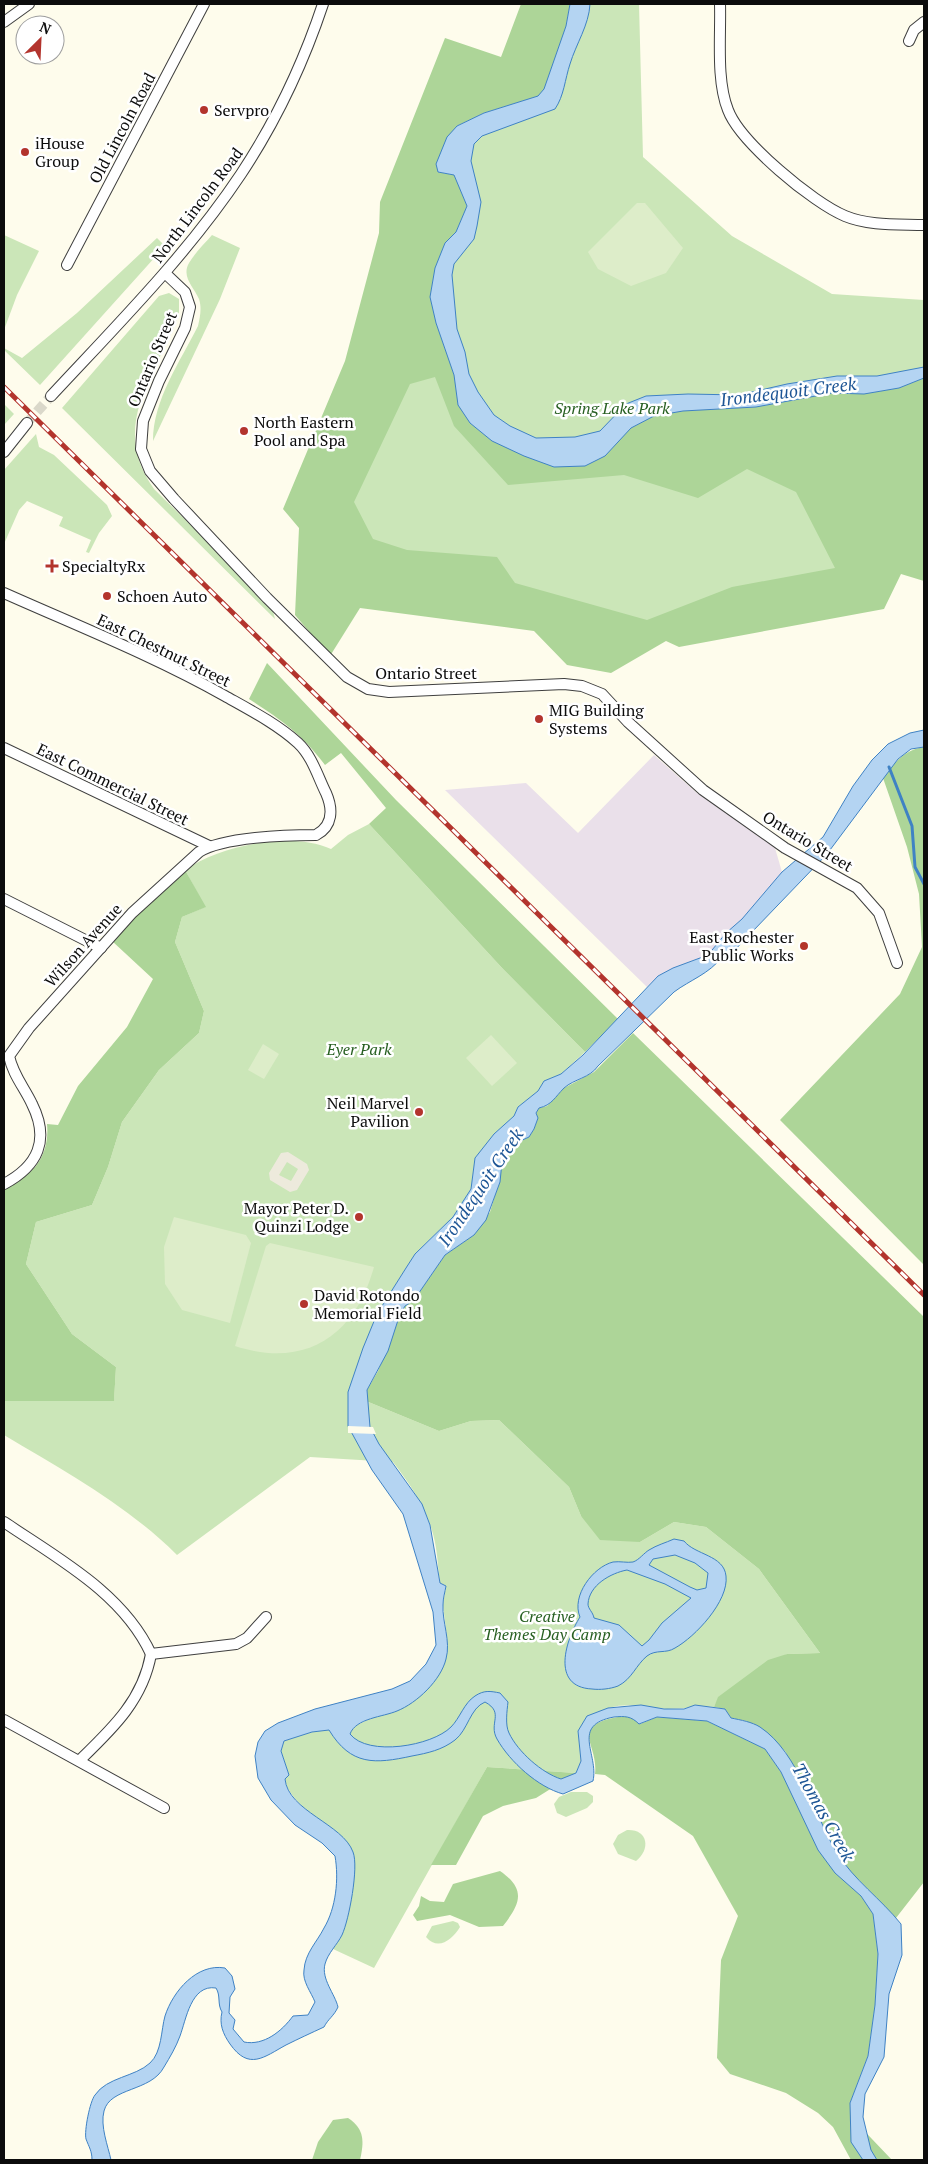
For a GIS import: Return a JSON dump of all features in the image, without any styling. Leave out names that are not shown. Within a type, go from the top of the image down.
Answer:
[{"type":"street","points":[[4,22],[29,4]]},
{"type":"street","name":"Old Lincoln Road","points":[[67,265],[204,4]]},
{"type":"street","name":"North Lincoln Road","points":[[51,396],[165,273],[210,218],[261,143],[297,74],[323,4]]},
{"type":"street","points":[[720,4],[724,96],[734,121],[751,143],[807,192],[826,206],[845,216],[876,223],[924,225]]},
{"type":"street","points":[[909,41],[914,30],[924,22]]},
{"type":"street","name":"Ontario Street","points":[[165,273],[185,292],[190,307],[185,328],[159,381],[143,420],[141,449],[150,470],[174,499],[255,585],[347,677],[368,689],[389,692],[564,684],[595,690],[602,694],[650,744],[702,790],[793,852],[823,867],[857,888],[878,913],[896,962]]},
{"type":"street","points":[[4,452],[26,423]]},
{"type":"street","name":"East Chestnut Street","points":[[4,593],[186,674],[255,712],[299,744],[311,760],[331,804],[329,822],[324,830]]},
{"type":"street","name":"East Commercial Street","points":[[4,748],[209,846]]},
{"type":"street","name":"Wilson Avenue","points":[[7,1182],[30,1164],[39,1152],[41,1135],[39,1118],[11,1069],[6,1055],[101,948],[160,886],[198,852],[209,846],[256,838],[316,835],[324,830]]},
{"type":"street","points":[[4,899],[101,948]]},
{"type":"street","points":[[4,1522],[80,1573],[105,1594],[143,1636],[151,1654],[148,1670],[126,1713],[80,1760]]},
{"type":"street","points":[[151,1654],[236,1644],[247,1638],[266,1617]]},
{"type":"street","points":[[4,1720],[80,1760],[164,1808]]},
{"type":"shaded area","points":[[654,755],[697,793],[775,848],[782,872],[708,955],[673,968],[658,976],[647,987],[445,790],[526,783],[578,833]]},
{"type":"shaded area","points":[[288,1152],[307,1164],[309,1170],[297,1190],[290,1192],[270,1180],[269,1173],[281,1153]],"holes":[[[287,1162],[298,1169],[291,1181],[279,1175]]]},
{"type":"green space","points":[[521,4],[570,4],[566,26],[544,89],[538,96],[484,113],[457,126],[438,172],[454,175],[467,206],[456,232],[445,243],[435,268],[430,297],[436,323],[454,375],[458,405],[470,423],[492,441],[554,467],[585,466],[631,428],[654,416],[683,411],[756,407],[832,393],[864,394],[899,388],[924,378],[924,581],[901,574],[884,609],[679,647],[666,641],[611,673],[567,665],[534,631],[360,608],[330,656],[295,615],[299,528],[283,509],[345,361],[379,233],[380,202],[445,38],[501,57]],"holes":[[[435,377],[454,426],[508,485],[624,475],[698,498],[747,469],[796,492],[835,568],[732,587],[647,620],[515,583],[497,557],[407,550],[373,539],[354,502],[410,384]]]},
{"type":"green space","name":"Spring Lake Park","points":[[582,4],[639,4],[643,157],[732,236],[832,294],[924,300],[924,530],[847,583],[675,633],[356,555],[341,462],[456,158]]},
{"type":"green space","points":[[637,203],[645,203],[683,248],[666,273],[631,286],[598,269],[588,252]]},
{"type":"green space","points":[[4,235],[39,251],[17,295],[4,330]]},
{"type":"green space","points":[[212,235],[240,248],[220,299],[153,441],[154,426],[162,396],[198,326],[201,309],[200,302],[187,277],[187,268],[194,256]]},
{"type":"green space","points":[[157,238],[165,246],[40,385],[4,350],[4,348],[22,358],[77,313]]},
{"type":"green space","points":[[169,293],[179,299],[179,314],[141,400],[136,422],[135,443],[141,466],[154,489],[265,598],[272,607],[275,619],[62,408],[159,296]]},
{"type":"green space","points":[[4,404],[14,414],[4,425]]},
{"type":"green space","points":[[36,434],[39,447],[54,455],[107,505],[112,516],[99,533],[89,553],[86,552],[91,540],[59,526],[63,517],[27,501],[19,510],[4,544],[4,470]]},
{"type":"green space","points":[[267,663],[396,800],[618,1019],[585,1052],[503,969],[369,824],[386,808],[341,753],[325,765],[308,744],[290,728],[249,699]]},
{"type":"green space","points":[[924,747],[924,1265],[780,1120],[900,994],[922,947],[919,894],[907,847],[883,778],[905,754]]},
{"type":"green space","points":[[369,824],[503,969],[585,1052],[561,1074],[544,1081],[538,1091],[518,1107],[514,1116],[475,1158],[471,1189],[453,1217],[415,1254],[377,1314],[352,1381],[348,1405],[366,1401],[439,1431],[471,1421],[499,1420],[569,1487],[581,1516],[640,1542],[674,1522],[706,1527],[759,1569],[820,1653],[787,1654],[719,1697],[714,1707],[667,1709],[624,1705],[609,1708],[597,1715],[578,1731],[581,1761],[576,1773],[487,1767],[374,1968],[333,1949],[342,1935],[341,1837],[307,1811],[292,1795],[285,1779],[289,1775],[281,1751],[284,1741],[312,1732],[355,1726],[423,1693],[437,1676],[446,1658],[447,1638],[443,1605],[446,1586],[440,1583],[434,1536],[430,1524],[420,1502],[407,1482],[393,1462],[310,1457],[177,1555],[158,1537],[116,1505],[4,1435],[4,1401],[114,1400],[116,1367],[72,1334],[26,1264],[36,1222],[92,1205],[108,1167],[122,1122],[159,1070],[199,1033],[204,1011],[175,942],[182,917],[205,907],[185,870],[217,854],[256,843],[296,841],[331,849],[348,835]]},
{"type":"green space","points":[[185,870],[206,907],[182,917],[175,942],[204,1011],[199,1033],[159,1070],[122,1122],[108,1167],[92,1205],[36,1222],[26,1264],[72,1334],[116,1367],[114,1401],[4,1401],[4,1188],[23,1178],[37,1164],[46,1146],[47,1124],[58,1125],[78,1086],[127,1027],[153,979],[112,941],[152,899]]},
{"type":"green space","points":[[633,1033],[924,1317],[924,1882],[896,1918],[850,1871],[837,1853],[785,1751],[746,1721],[731,1718],[725,1709],[714,1707],[718,1697],[768,1660],[787,1654],[820,1653],[759,1569],[706,1527],[674,1522],[640,1542],[600,1540],[581,1516],[569,1487],[499,1420],[471,1421],[439,1431],[366,1401],[367,1390],[378,1371],[400,1314],[405,1306],[414,1300],[445,1255],[474,1235],[490,1212],[499,1182],[502,1162],[516,1143],[529,1137],[538,1118],[536,1113],[539,1108],[547,1106],[564,1088],[594,1072]]},
{"type":"green space","points":[[491,1035],[517,1063],[492,1086],[466,1058]]},
{"type":"green space","points":[[263,1044],[279,1054],[264,1079],[248,1070]]},
{"type":"green space","points":[[174,1217],[246,1235],[251,1243],[230,1323],[182,1310],[165,1284],[164,1247]]},
{"type":"green space","name":"David Rotondo Memorial Field","points":[[270,1243],[374,1267],[365,1291],[354,1312],[340,1328],[324,1341],[305,1349],[284,1353],[260,1352],[235,1346],[266,1246]]},
{"type":"green space","points":[[624,1716],[633,1717],[640,1724],[657,1717],[707,1721],[765,1749],[781,1772],[835,1872],[861,1896],[873,1914],[878,1954],[875,2005],[868,2056],[850,2103],[851,2117],[892,2160],[851,2160],[833,2127],[818,2113],[786,2093],[730,2074],[717,2058],[721,1960],[738,1916],[693,1836],[605,1775],[595,1774],[595,1763],[589,1736],[590,1730],[595,1724]]},
{"type":"green space","points":[[487,1767],[576,1773],[536,1798],[503,1806],[483,1816],[456,1865],[431,1865]]},
{"type":"green space","points":[[571,1792],[587,1792],[593,1796],[593,1802],[587,1808],[566,1817],[557,1813],[554,1804],[559,1797]]},
{"type":"green space","points":[[627,1830],[639,1833],[645,1841],[644,1851],[636,1861],[618,1854],[613,1844],[618,1835]]},
{"type":"green space","points":[[500,1871],[514,1884],[518,1897],[514,1910],[503,1926],[479,1927],[450,1915],[417,1921],[413,1915],[419,1906],[421,1896],[430,1901],[444,1902],[453,1884]]},
{"type":"green space","points":[[453,1921],[458,1923],[460,1927],[449,1940],[435,1943],[426,1937],[432,1926]]},
{"type":"green space","points":[[348,2118],[358,2127],[362,2136],[360,2160],[312,2160],[318,2142],[333,2120]]},
{"type":"water","name":"Irondequoit Creek","points":[[570,4],[590,4],[585,27],[555,109],[482,136],[474,144],[471,161],[481,202],[477,226],[474,239],[454,264],[452,275],[457,329],[465,352],[469,374],[478,392],[494,415],[510,426],[536,438],[575,437],[600,431],[626,404],[646,396],[688,394],[739,395],[787,384],[837,376],[877,376],[924,367],[924,378],[899,388],[864,394],[832,393],[756,407],[683,411],[654,416],[631,428],[605,456],[585,466],[554,467],[524,456],[492,441],[470,423],[458,405],[454,375],[436,323],[430,297],[435,268],[445,243],[456,232],[467,206],[454,175],[438,172],[436,164],[447,137],[457,126],[484,113],[538,96],[544,89],[566,26]]},
{"type":"water","name":"Irondequoit Creek","points":[[924,730],[924,747],[911,749],[898,759],[827,854],[728,957],[722,957],[705,972],[674,992],[595,1070],[568,1085],[550,1103],[539,1108],[536,1113],[538,1118],[529,1137],[516,1143],[502,1162],[500,1182],[486,1220],[474,1235],[445,1255],[414,1300],[405,1306],[400,1314],[388,1351],[367,1390],[370,1427],[379,1444],[422,1504],[430,1525],[440,1583],[446,1586],[443,1611],[447,1652],[439,1675],[420,1697],[397,1711],[358,1724],[350,1734],[359,1741],[371,1745],[385,1747],[415,1744],[442,1734],[451,1727],[475,1696],[481,1693],[493,1692],[500,1693],[508,1702],[507,1726],[518,1747],[539,1767],[561,1779],[576,1773],[581,1761],[578,1731],[587,1716],[608,1708],[641,1705],[664,1709],[684,1709],[695,1705],[725,1709],[731,1718],[750,1722],[774,1738],[785,1752],[805,1786],[837,1853],[859,1881],[901,1924],[902,1955],[889,1994],[884,2057],[865,2094],[863,2117],[871,2150],[877,2160],[863,2160],[851,2142],[850,2103],[868,2056],[875,2005],[878,1954],[873,1914],[861,1896],[835,1873],[818,1850],[781,1772],[765,1749],[707,1721],[657,1717],[639,1724],[628,1717],[614,1717],[601,1721],[593,1727],[590,1734],[589,1742],[594,1771],[593,1781],[563,1794],[535,1780],[509,1756],[495,1733],[494,1710],[485,1702],[472,1714],[463,1731],[455,1740],[440,1749],[399,1759],[375,1761],[355,1756],[337,1742],[329,1730],[312,1732],[284,1741],[281,1751],[289,1775],[285,1779],[288,1790],[305,1809],[339,1833],[347,1842],[355,1859],[354,1881],[348,1918],[342,1935],[326,1960],[324,1970],[338,2007],[324,2027],[264,2057],[250,2059],[237,2052],[225,2036],[221,2025],[222,2012],[216,1988],[208,1988],[201,1992],[191,2004],[177,2044],[158,2075],[141,2086],[122,2093],[108,2103],[104,2111],[103,2123],[111,2160],[92,2160],[86,2139],[86,2130],[93,2098],[107,2084],[144,2068],[150,2063],[157,2053],[165,2016],[174,1997],[196,1974],[205,1970],[225,1968],[232,1976],[235,1989],[230,1997],[229,2013],[235,2020],[233,2029],[244,2042],[259,2042],[278,2032],[293,2016],[308,2015],[315,2002],[304,1978],[305,1964],[309,1953],[328,1920],[334,1902],[337,1874],[335,1856],[322,1843],[295,1825],[271,1800],[258,1778],[255,1756],[258,1742],[265,1731],[278,1723],[315,1709],[392,1689],[410,1681],[426,1664],[436,1645],[433,1612],[403,1514],[372,1470],[348,1426],[348,1392],[377,1314],[415,1254],[453,1217],[471,1189],[475,1158],[494,1134],[514,1116],[518,1107],[538,1091],[544,1081],[561,1074],[583,1055],[658,976],[673,968],[708,955],[782,872],[823,837],[853,786],[872,760],[888,744],[910,733]]},
{"type":"water","points":[[674,1539],[684,1541],[689,1546],[715,1559],[724,1569],[726,1576],[722,1596],[709,1617],[692,1636],[672,1650],[647,1656],[627,1680],[618,1686],[608,1689],[592,1689],[579,1686],[570,1680],[566,1671],[567,1649],[570,1637],[580,1617],[578,1609],[581,1592],[591,1576],[605,1565],[613,1562],[633,1562],[652,1548]],"holes":[[[675,1555],[695,1563],[708,1573],[706,1588],[697,1590],[649,1565],[653,1559]],[[627,1570],[665,1584],[691,1598],[662,1623],[642,1646],[619,1625],[594,1618],[588,1606],[592,1591],[602,1581],[614,1574]]]},
{"type":"pier","points":[[348,1426],[373,1427],[376,1434],[348,1433]]},
{"type":"waterway","points":[[889,767],[912,826],[915,867],[924,884]]},
{"type":"tunnel","points":[[27,423],[51,396]]},
{"type":"railway","points":[[4,387],[924,1295]]},
{"type":"place","name":"Servpro","points":[[204,110]]},
{"type":"place","name":"iHouse Group","points":[[25,152]]},
{"type":"place","name":"North Eastern Pool and Spa","points":[[244,431]]},
{"type":"place","name":"SpecialtyRx","points":[[52,566]]},
{"type":"place","name":"Schoen Auto","points":[[107,596]]},
{"type":"place","name":"MIG Building Systems","points":[[539,719]]},
{"type":"place","name":"East Rochester Public Works","points":[[804,946]]},
{"type":"place","name":"Neil Marvel Pavilion","points":[[419,1112]]},
{"type":"place","name":"Mayor Peter D. Quinzi Lodge","points":[[359,1217]]},
{"type":"place","name":"David Rotondo Memorial Field","points":[[304,1304]]},
{"type":"park label","name":"Eyer Park","points":[[359,1049]]},
{"type":"park label","name":"Creative Themes Day Camp","points":[[547,1625]]},
{"type":"water label","name":"Thomas Creek","points":[[824,1812]]}]
